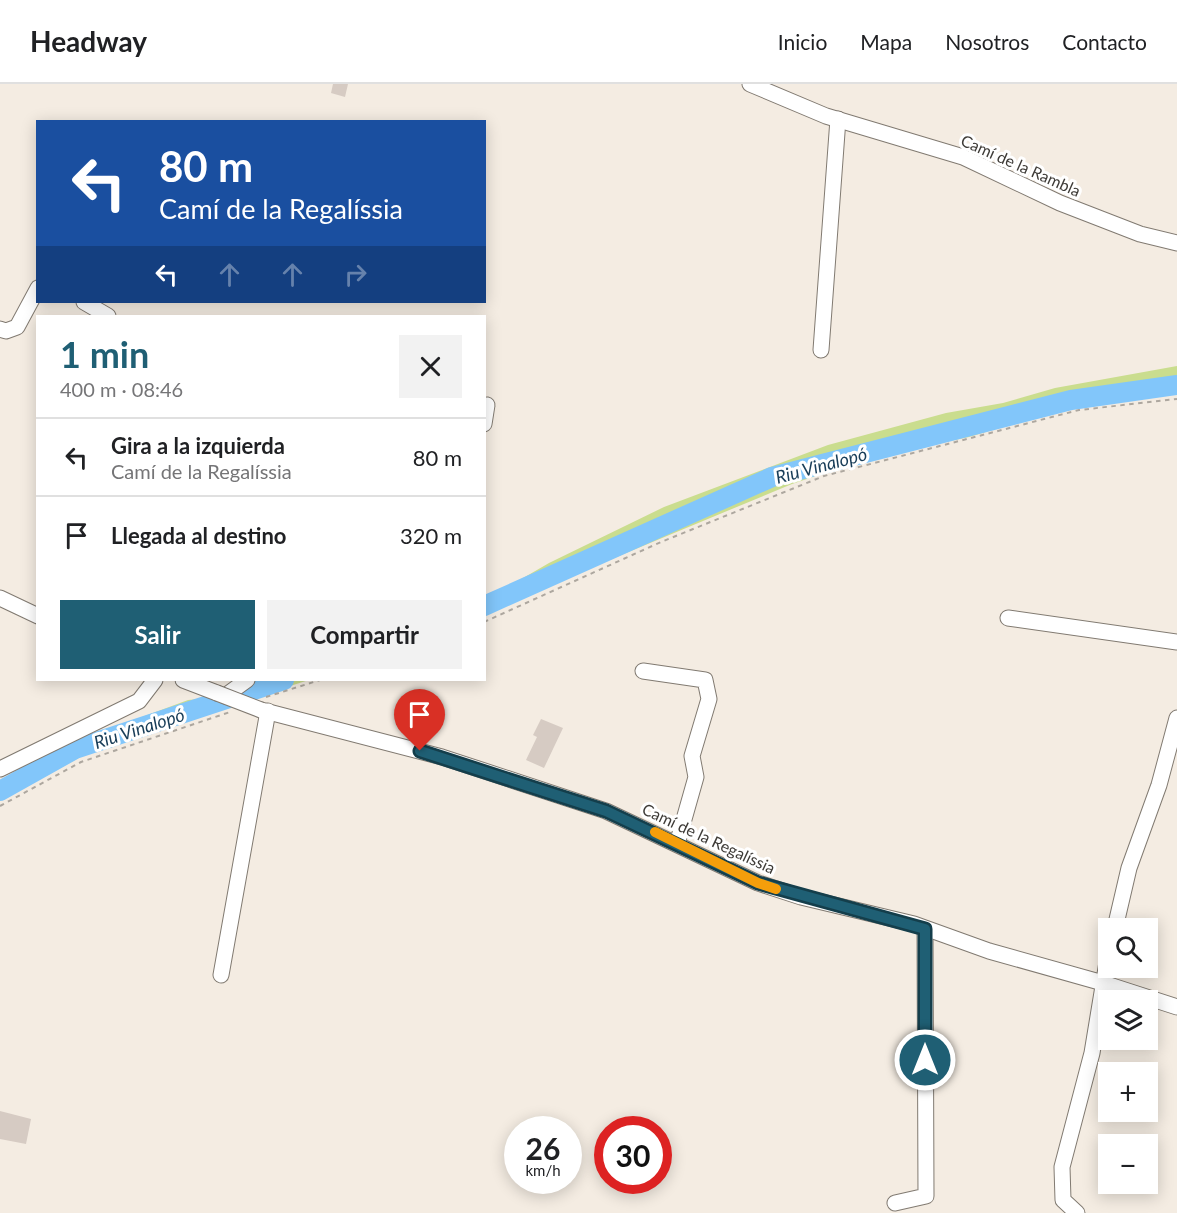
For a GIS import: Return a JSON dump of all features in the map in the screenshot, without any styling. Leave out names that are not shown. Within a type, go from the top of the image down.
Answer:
[{"type":"street","name":"Camí de la Rambla","points":[[750,84],[838,119],[963,156],[1060,203],[1140,234],[1177,243]]},
{"type":"street","points":[[821,350],[838,119]]},
{"type":"street","points":[[0,329],[6,331],[17,327],[36,292]]},
{"type":"street","points":[[86,303],[106,315]]},
{"type":"street","points":[[486,411],[487,405]]},
{"type":"street","points":[[0,598],[36,615]]},
{"type":"street","points":[[1008,618],[1177,642]]},
{"type":"street","points":[[644,671],[705,680],[709,699],[692,756],[696,777],[677,844]]},
{"type":"street","points":[[0,769],[139,701],[154,681]]},
{"type":"street","name":"Camí de la Regalíssia","points":[[186,681],[221,695],[442,757],[606,811],[758,883],[925,929],[989,951],[1103,983],[1177,1007]]},
{"type":"street","points":[[221,695],[245,681]]},
{"type":"street","points":[[221,975],[261,706]]},
{"type":"street","points":[[1116,918],[1129,868],[1160,785],[1177,718]]},
{"type":"street","points":[[895,1203],[926,1196],[925,929]]},
{"type":"street","points":[[1077,1213],[1063,1200],[1062,1167],[1092,1053],[1104,978]]},
{"type":"path","points":[[486,621],[661,542],[824,476],[1080,410],[1177,399]]},
{"type":"path","points":[[0,806],[81,762],[261,706],[319,681]]},
{"type":"green space","points":[[1177,366],[1177,393],[1122,399],[1052,412],[969,437],[872,457],[792,484],[578,573],[486,615],[486,599],[549,563],[664,507],[828,445],[946,413],[1003,403],[1055,388]]},
{"type":"green space","points":[[256,681],[306,681],[265,694],[243,690]]},
{"type":"green space","points":[[199,699],[220,709],[84,755],[0,801],[0,782],[80,740],[188,700]]},
{"type":"building","points":[[333,84],[348,84],[345,97],[331,93]]},
{"type":"building","points":[[541,719],[563,728],[544,768],[526,760],[537,737],[533,735]]},
{"type":"building","points":[[0,1111],[31,1119],[26,1144],[0,1139]]},
{"type":"waterway","name":"Riu Vinalopó","points":[[486,605],[772,477],[1071,400],[1177,385]]},
{"type":"waterway","name":"Riu Vinalopó","points":[[0,791],[75,749],[281,681]]},
{"type":"slow traffic","points":[[655,832],[758,883],[776,889]]},
{"type":"route","points":[[420,751],[606,811],[758,883],[801,897],[914,924],[925,929],[925,1060]]}]
